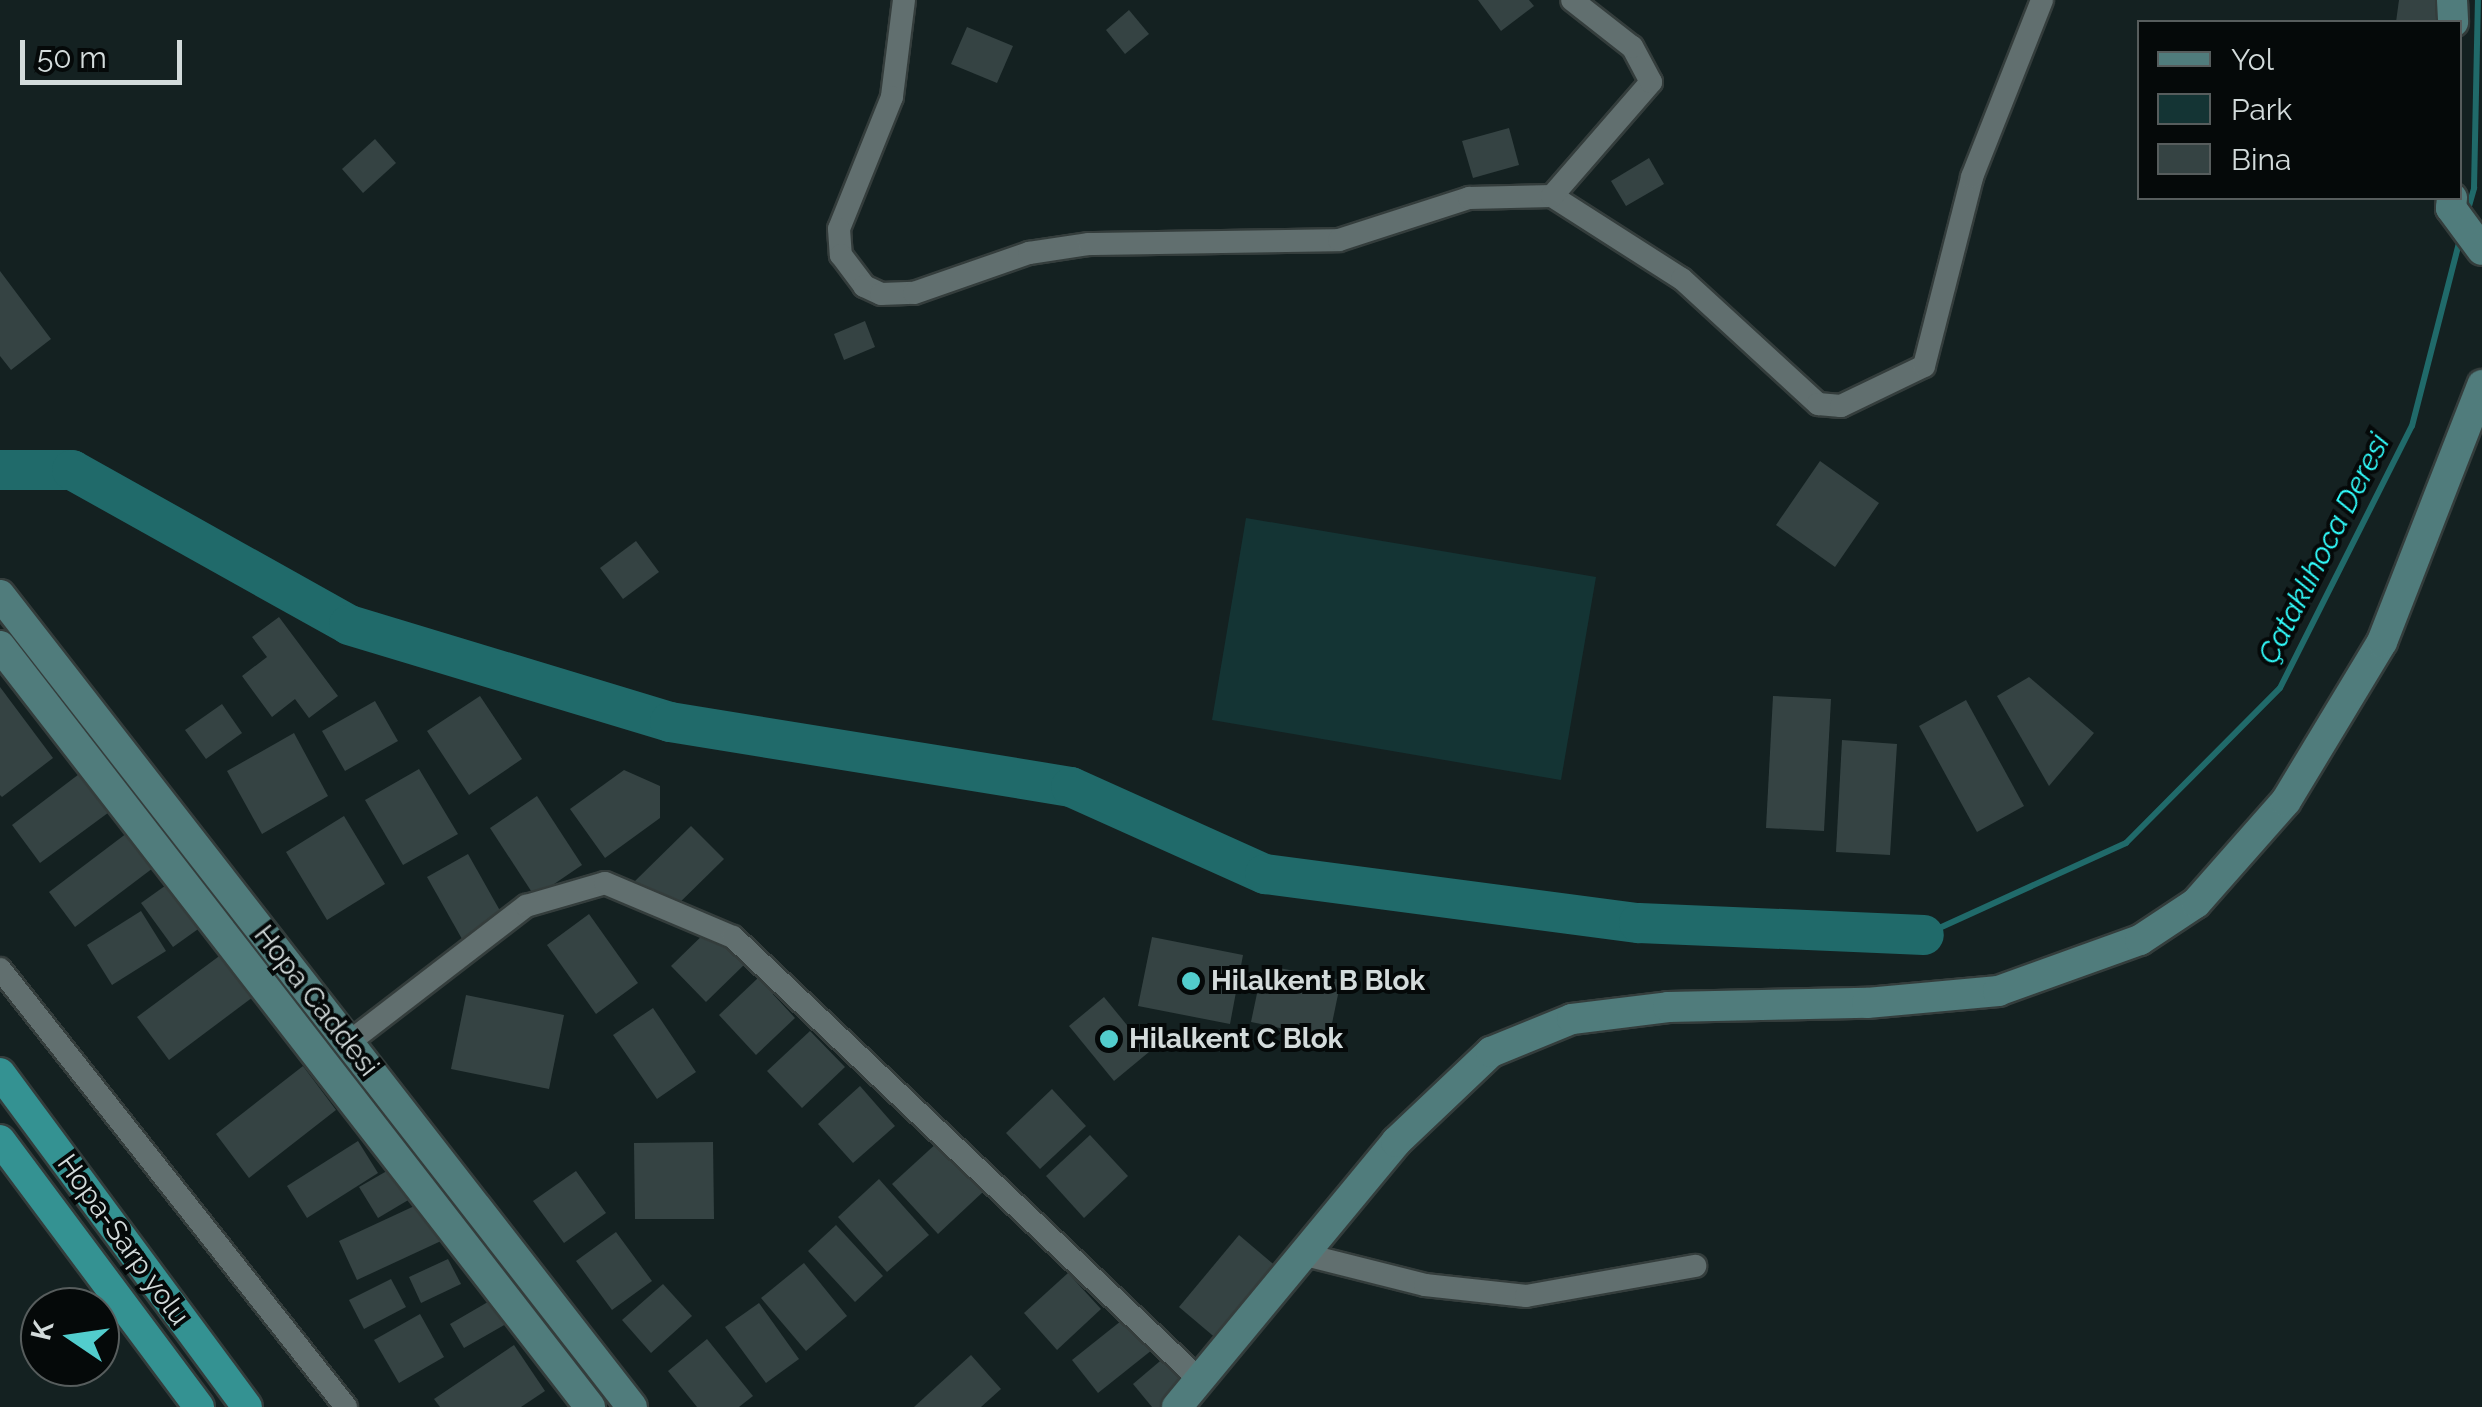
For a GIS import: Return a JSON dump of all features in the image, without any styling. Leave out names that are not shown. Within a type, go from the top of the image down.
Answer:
[{"type":"highway","name":"Hopa-Sarp yolu","points":[[0,1072],[247,1407]]},
{"type":"highway","points":[[0,1140],[199,1407]]},
{"type":"main road","points":[[2452,203],[2482,250]]},
{"type":"main road","points":[[1176,1407],[1396,1142],[1490,1052],[1572,1019],[1668,1007],[1867,1003],[1998,991],[2140,940],[2196,903],[2286,800],[2382,642],[2482,385]]},
{"type":"main road","name":"Hopa Caddesi","points":[[0,595],[632,1407]]},
{"type":"main road","name":"Hopa Caddesi","points":[[0,646],[590,1407]]},
{"type":"street","points":[[904,0],[892,96],[840,229],[841,255],[864,286],[881,294],[914,293],[1059,249],[1339,240],[1469,198],[1552,196],[1682,279],[1818,404],[1841,406],[1924,366],[1972,177],[2042,0]]},
{"type":"street","points":[[1552,196],[1651,82],[1632,48],[1572,0]]},
{"type":"street","points":[[348,1043],[526,906],[606,883],[733,937],[1200,1380]]},
{"type":"street","points":[[0,969],[346,1407]]},
{"type":"street","points":[[1306,1255],[1425,1285],[1526,1296],[1695,1266]]},
{"type":"green space","points":[[1246,518],[1596,577],[1561,780],[1212,720]]},
{"type":"building","points":[[1478,0],[1529,0],[1534,6],[1501,31]]},
{"type":"building","points":[[2399,0],[2443,0],[2441,20],[2396,20]]},
{"type":"building","points":[[1129,10],[1149,34],[1125,54],[1106,30]]},
{"type":"building","points":[[967,27],[1013,46],[997,83],[951,64]]},
{"type":"building","points":[[1509,128],[1519,165],[1473,178],[1462,141]]},
{"type":"building","points":[[375,139],[396,163],[363,193],[342,169]]},
{"type":"building","points":[[1649,158],[1664,184],[1626,206],[1611,181]]},
{"type":"building","points":[[0,271],[51,339],[11,370],[0,356]]},
{"type":"building","points":[[865,321],[875,347],[844,360],[834,334]]},
{"type":"building","points":[[1820,461],[1879,503],[1835,567],[1776,525]]},
{"type":"building","points":[[636,541],[659,572],[623,599],[600,568]]},
{"type":"building","points":[[279,617],[338,696],[309,718],[295,699],[272,717],[242,676],[267,657],[252,637]]},
{"type":"building","points":[[2029,677],[2094,733],[2049,786],[1997,696]]},
{"type":"building","points":[[0,687],[53,758],[2,797],[0,795]]},
{"type":"building","points":[[480,696],[522,759],[469,795],[427,731]]},
{"type":"building","points":[[1773,696],[1831,699],[1824,831],[1766,828]]},
{"type":"building","points":[[1966,700],[2024,806],[1977,832],[1919,726]]},
{"type":"building","points":[[375,701],[398,741],[345,771],[322,731]]},
{"type":"building","points":[[222,704],[242,733],[206,759],[185,730]]},
{"type":"building","points":[[294,733],[328,796],[262,834],[227,771]]},
{"type":"building","points":[[1842,740],[1897,744],[1890,855],[1836,852]]},
{"type":"building","points":[[87,768],[116,807],[40,863],[12,825]]},
{"type":"building","points":[[419,769],[458,834],[403,865],[365,800]]},
{"type":"building","points":[[624,770],[660,786],[660,818],[605,858],[570,809]]},
{"type":"building","points":[[537,796],[582,865],[535,897],[490,828]]},
{"type":"building","points":[[344,816],[385,884],[327,920],[286,852]]},
{"type":"building","points":[[691,826],[724,859],[666,916],[634,882]]},
{"type":"building","points":[[131,830],[157,865],[75,927],[49,892]]},
{"type":"building","points":[[468,854],[503,916],[462,939],[427,877]]},
{"type":"building","points":[[176,878],[208,922],[173,947],[141,903]]},
{"type":"building","points":[[141,911],[166,951],[112,985],[87,945]]},
{"type":"building","points":[[589,914],[638,983],[596,1014],[547,945]]},
{"type":"building","points":[[712,926],[747,962],[706,1002],[671,966]]},
{"type":"building","name":"Hilalkent B Blok","points":[[1152,937],[1243,955],[1230,1024],[1138,1006]]},
{"type":"building","points":[[222,954],[253,997],[169,1060],[137,1017]]},
{"type":"building","points":[[1263,965],[1341,980],[1329,1038],[1251,1022]]},
{"type":"building","points":[[758,978],[795,1018],[756,1055],[719,1015]]},
{"type":"building","points":[[466,995],[564,1015],[549,1089],[451,1069]]},
{"type":"building","name":"Hilalkent C Blok","points":[[1104,997],[1149,1052],[1114,1081],[1069,1026]]},
{"type":"building","points":[[653,1008],[696,1072],[657,1099],[613,1035]]},
{"type":"building","points":[[810,1031],[845,1067],[802,1108],[767,1071]]},
{"type":"building","points":[[303,1066],[336,1110],[249,1178],[216,1134]]},
{"type":"building","points":[[860,1086],[895,1126],[853,1163],[818,1124]]},
{"type":"building","points":[[1052,1089],[1086,1126],[1040,1169],[1006,1133]]},
{"type":"building","points":[[1090,1135],[1128,1176],[1084,1218],[1046,1176]]},
{"type":"building","points":[[358,1141],[378,1173],[307,1218],[287,1186]]},
{"type":"building","points":[[939,1141],[984,1191],[938,1234],[892,1184]]},
{"type":"building","points":[[713,1142],[714,1219],[635,1219],[634,1143]]},
{"type":"building","points":[[392,1168],[410,1199],[378,1218],[359,1187]]},
{"type":"building","points":[[576,1171],[606,1213],[564,1243],[533,1201]]},
{"type":"building","points":[[879,1179],[929,1235],[887,1272],[838,1217]]},
{"type":"building","points":[[423,1202],[441,1241],[357,1280],[339,1241]]},
{"type":"building","points":[[836,1225],[883,1276],[855,1302],[808,1251]]},
{"type":"building","points":[[616,1232],[652,1281],[612,1310],[576,1261]]},
{"type":"building","points":[[1239,1235],[1278,1268],[1218,1340],[1179,1307]]},
{"type":"building","points":[[448,1259],[461,1284],[421,1303],[409,1277]]},
{"type":"building","points":[[804,1263],[847,1316],[806,1351],[761,1298]]},
{"type":"building","points":[[1068,1273],[1101,1309],[1057,1350],[1024,1313]]},
{"type":"building","points":[[391,1279],[406,1307],[364,1329],[349,1300]]},
{"type":"building","points":[[663,1284],[692,1316],[651,1353],[622,1320]]},
{"type":"building","points":[[493,1299],[506,1324],[464,1348],[450,1324]]},
{"type":"building","points":[[759,1303],[799,1359],[766,1383],[725,1327]]},
{"type":"building","points":[[1131,1313],[1157,1346],[1098,1393],[1072,1360]]},
{"type":"building","points":[[420,1314],[444,1357],[399,1383],[374,1340]]},
{"type":"building","points":[[707,1339],[753,1396],[739,1407],[697,1407],[668,1371]]},
{"type":"building","points":[[514,1345],[545,1391],[521,1407],[440,1407],[434,1399]]},
{"type":"building","points":[[971,1355],[1001,1389],[981,1407],[914,1407]]},
{"type":"building","points":[[1166,1356],[1196,1392],[1179,1407],[1152,1407],[1133,1384]]},
{"type":"waterway","name":"Çataklıhoca Deresi","points":[[2467,213],[2474,188],[2478,0]]},
{"type":"waterway","name":"Çataklıhoca Deresi","points":[[1924,935],[2126,843],[2280,688],[2412,426],[2460,239]]},
{"type":"waterway","points":[[0,470],[72,470],[349,625],[670,722],[1071,787],[1265,874],[1639,923],[1924,935]]},
{"type":"place","name":"Hilalkent B Blok","points":[[1191,981]]},
{"type":"place","name":"Hilalkent C Blok","points":[[1109,1039]]}]
